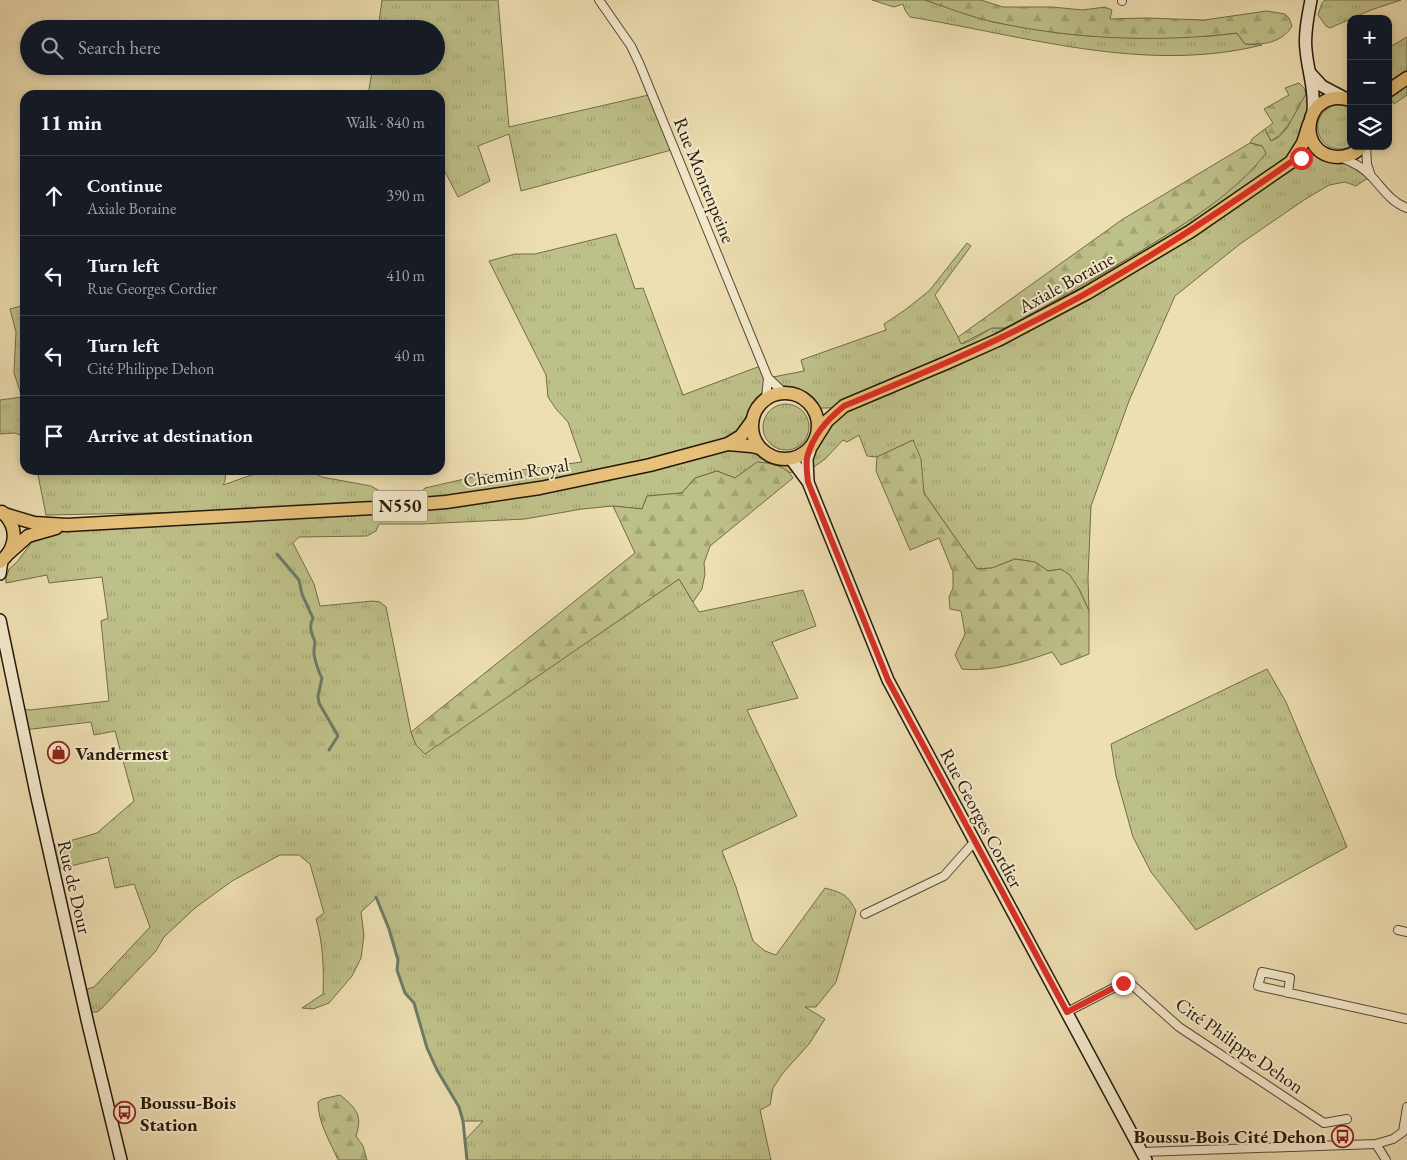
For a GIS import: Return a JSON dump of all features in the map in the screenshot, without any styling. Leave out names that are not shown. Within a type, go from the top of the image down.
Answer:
[{"type":"main road","points":[[1392,88],[1407,78]]},
{"type":"main road","points":[[1326,154],[1312,142],[1309,133],[1311,118],[1319,105],[1326,100],[1347,99]]},
{"type":"main road","name":"Axiale Boraine","points":[[1291,162],[1303,143],[1311,118]]},
{"type":"main road","points":[[1342,157],[1351,155],[1357,150]]},
{"type":"main road","name":"Axiale Boraine","points":[[812,406],[831,408],[844,406],[998,340],[1087,293],[1191,230],[1291,162],[1306,156],[1326,154],[1342,157]]},
{"type":"main road","points":[[784,393],[794,394],[812,406],[818,423],[813,444],[791,459],[774,457],[760,448],[752,431],[752,421],[755,413],[766,399],[784,393]]},
{"type":"main road","name":"Axiale Boraine","points":[[813,444],[827,420],[844,406]]},
{"type":"main road","name":"Chemin Royal","points":[[2,512],[34,523],[67,525],[373,508],[446,502],[592,478],[650,465],[728,444],[741,436],[752,421]]},
{"type":"main road","name":"Chemin Royal","points":[[728,444],[760,448]]},
{"type":"main road","points":[[2,512],[10,520],[14,537],[13,546],[3,562]]},
{"type":"main road","name":"Chemin Royal","points":[[3,562],[28,536],[67,525]]},
{"type":"street","name":"Rue Montenpeine","points":[[599,0],[631,46],[640,64],[768,378],[784,393]]},
{"type":"street","points":[[1310,0],[1305,41],[1307,61],[1314,91],[1311,118]]},
{"type":"street","points":[[1311,74],[1322,86],[1347,99]]},
{"type":"street","points":[[1366,150],[1367,164],[1371,176]]},
{"type":"street","points":[[1342,157],[1354,163],[1371,176],[1390,198],[1407,208]]},
{"type":"street","name":"Rue Montenpeine","points":[[766,399],[768,378]]},
{"type":"street","name":"Rue Georges Cordier","points":[[808,482],[807,459],[813,444]]},
{"type":"street","name":"Rue Georges Cordier","points":[[791,459],[808,482],[888,680],[1144,1156]]},
{"type":"street","name":"Rue de Dour","points":[[0,620],[54,870],[121,1160]]},
{"type":"street","points":[[865,914],[944,876],[975,841]]},
{"type":"street","points":[[1398,930],[1407,932]]},
{"type":"street","name":"Cité Philippe Dehon","points":[[1067,1012],[1123,983],[1131,984],[1179,1027],[1324,1123],[1347,1119]]},
{"type":"street","points":[[1288,993],[1407,1019]]},
{"type":"street","points":[[1144,1156],[1376,1144],[1393,1139],[1403,1132],[1407,1107]]},
{"type":"street","points":[[1376,1144],[1386,1160]]},
{"type":"green space","points":[[382,0],[498,0],[509,127],[653,94],[675,149],[521,191],[509,134],[478,146],[490,181],[458,197],[445,172],[445,90],[369,90],[371,75],[445,75],[445,20],[379,20]]},
{"type":"green space","points":[[872,0],[925,0],[993,22],[1058,33],[1134,38],[1210,36],[1237,33],[1245,44],[1262,45],[1218,53],[1174,56],[1086,49],[910,17],[903,4],[894,7]]},
{"type":"green space","points":[[925,0],[981,0],[1003,7],[1052,7],[1083,10],[1105,7],[1112,10],[1110,19],[1204,20],[1267,11],[1285,14],[1292,26],[1283,36],[1272,42],[1259,44],[1245,44],[1237,33],[1177,38],[1084,36],[994,22]]},
{"type":"green space","points":[[1325,0],[1401,0],[1360,15],[1347,15],[1347,21],[1330,28],[1326,26],[1318,15]]},
{"type":"green space","points":[[1407,37],[1407,95],[1394,104],[1392,101],[1392,46]]},
{"type":"green space","points":[[1299,83],[1304,88],[1306,94],[1288,126],[1278,137],[1271,141],[1265,129],[1273,123],[1264,109],[1289,95],[1285,88]]},
{"type":"green space","points":[[1313,83],[1314,98],[1292,161],[1316,155],[1334,156],[1351,163],[1371,176],[1356,186],[1345,182],[1329,185],[1304,200],[1240,244],[1175,296],[1129,401],[1091,506],[1088,578],[1089,611],[1079,589],[1061,569],[1048,571],[1035,562],[1015,559],[992,568],[977,569],[924,493],[913,440],[877,457],[867,456],[859,435],[847,442],[843,440],[825,459],[807,472],[807,459],[842,407],[814,407],[802,398],[788,393],[765,399],[749,425],[729,444],[760,448],[774,457],[791,459],[799,468],[790,473],[774,464],[767,463],[756,464],[735,478],[717,471],[695,478],[682,493],[647,496],[642,509],[613,506],[582,509],[525,519],[379,524],[376,531],[367,536],[299,537],[293,543],[314,584],[320,606],[373,601],[380,602],[386,607],[411,732],[416,745],[425,753],[679,579],[699,612],[803,590],[816,626],[772,642],[798,698],[747,710],[797,816],[722,851],[736,887],[753,941],[765,951],[776,955],[825,888],[844,895],[856,911],[836,982],[816,1007],[805,1007],[825,1019],[809,1044],[783,1073],[773,1088],[770,1105],[760,1110],[771,1160],[467,1160],[465,1140],[483,1121],[463,1121],[459,1106],[437,1070],[427,1048],[414,1003],[405,993],[397,970],[398,960],[389,929],[376,898],[361,912],[364,935],[361,958],[352,976],[329,1003],[313,1009],[302,1008],[323,994],[322,956],[316,919],[324,913],[310,864],[299,855],[280,855],[232,881],[195,908],[164,937],[156,951],[101,1009],[97,1012],[86,1012],[81,991],[94,987],[150,927],[134,884],[115,888],[108,857],[54,870],[49,847],[97,833],[134,801],[115,731],[94,735],[91,722],[24,730],[19,709],[30,710],[109,701],[101,621],[108,618],[102,577],[49,583],[47,575],[6,583],[6,578],[9,569],[17,562],[32,542],[45,538],[45,534],[66,531],[201,524],[194,512],[46,515],[38,475],[226,475],[223,485],[252,475],[318,475],[371,486],[385,494],[420,493],[425,488],[482,475],[582,462],[568,422],[548,397],[546,375],[489,261],[515,254],[535,254],[616,234],[635,289],[643,288],[683,395],[763,365],[768,378],[804,371],[801,360],[886,330],[884,324],[929,291],[967,243],[971,246],[935,295],[962,344],[992,328],[1005,328],[1080,288],[1178,228],[1217,200],[1256,166],[1262,146],[1250,143],[1253,138],[1265,129],[1271,141],[1279,137],[1287,128]]},
{"type":"green space","points":[[1338,104],[1347,106],[1347,147],[1340,149],[1331,147],[1324,142],[1319,134],[1320,117],[1327,109]]},
{"type":"green space","points":[[1250,143],[1262,146],[1266,153],[1240,181],[1193,218],[1144,249],[1023,319],[1005,328],[992,328],[961,344],[958,337],[1123,219]]},
{"type":"green space","points":[[20,306],[20,391],[14,373],[16,332],[10,309]]},
{"type":"green space","points":[[20,397],[20,435],[15,433],[0,434],[0,400]]},
{"type":"green space","points":[[791,404],[803,410],[808,418],[808,436],[803,444],[795,449],[781,450],[769,444],[764,436],[763,422],[769,410],[777,405]]},
{"type":"green space","points":[[913,440],[921,459],[924,493],[977,569],[992,568],[1015,559],[1035,562],[1048,571],[1061,569],[1070,575],[1089,611],[1089,654],[1061,665],[1052,652],[1019,663],[996,668],[962,669],[955,655],[965,634],[961,611],[950,609],[949,597],[953,588],[953,572],[939,538],[910,550],[876,471],[877,457]]},
{"type":"green space","points":[[757,462],[782,467],[793,478],[710,546],[704,563],[705,574],[702,589],[693,602],[679,579],[425,754],[416,745],[411,732],[635,553],[613,506],[642,509],[647,496],[682,493],[695,478],[717,471],[735,478]]},
{"type":"green space","points":[[1267,669],[1286,702],[1347,847],[1196,930],[1151,872],[1133,837],[1116,776],[1111,744]]},
{"type":"green space","points":[[340,1095],[357,1112],[359,1123],[356,1136],[363,1146],[367,1160],[338,1160],[325,1132],[318,1102],[322,1099]]},
{"type":"waterway","points":[[277,554],[299,580],[302,594],[313,618],[311,628],[315,642],[314,656],[322,678],[318,696],[319,703],[338,736],[329,750]]},
{"type":"waterway","points":[[376,897],[389,929],[398,960],[397,970],[405,993],[414,1003],[427,1048],[437,1070],[459,1107],[463,1121],[467,1160]]},
{"type":"place","name":"Vandermest","points":[[59,753]]},
{"type":"place","name":"Boussu-Bois Station","points":[[124,1113]]},
{"type":"place","name":"Boussu-Bois Cité Dehon","points":[[1342,1136]]},
{"type":"route","points":[[1123,983],[1067,1012],[888,680],[808,482],[807,459],[822,427],[827,420],[844,406],[998,340],[1087,293],[1191,230],[1291,162],[1301,158]]}]
